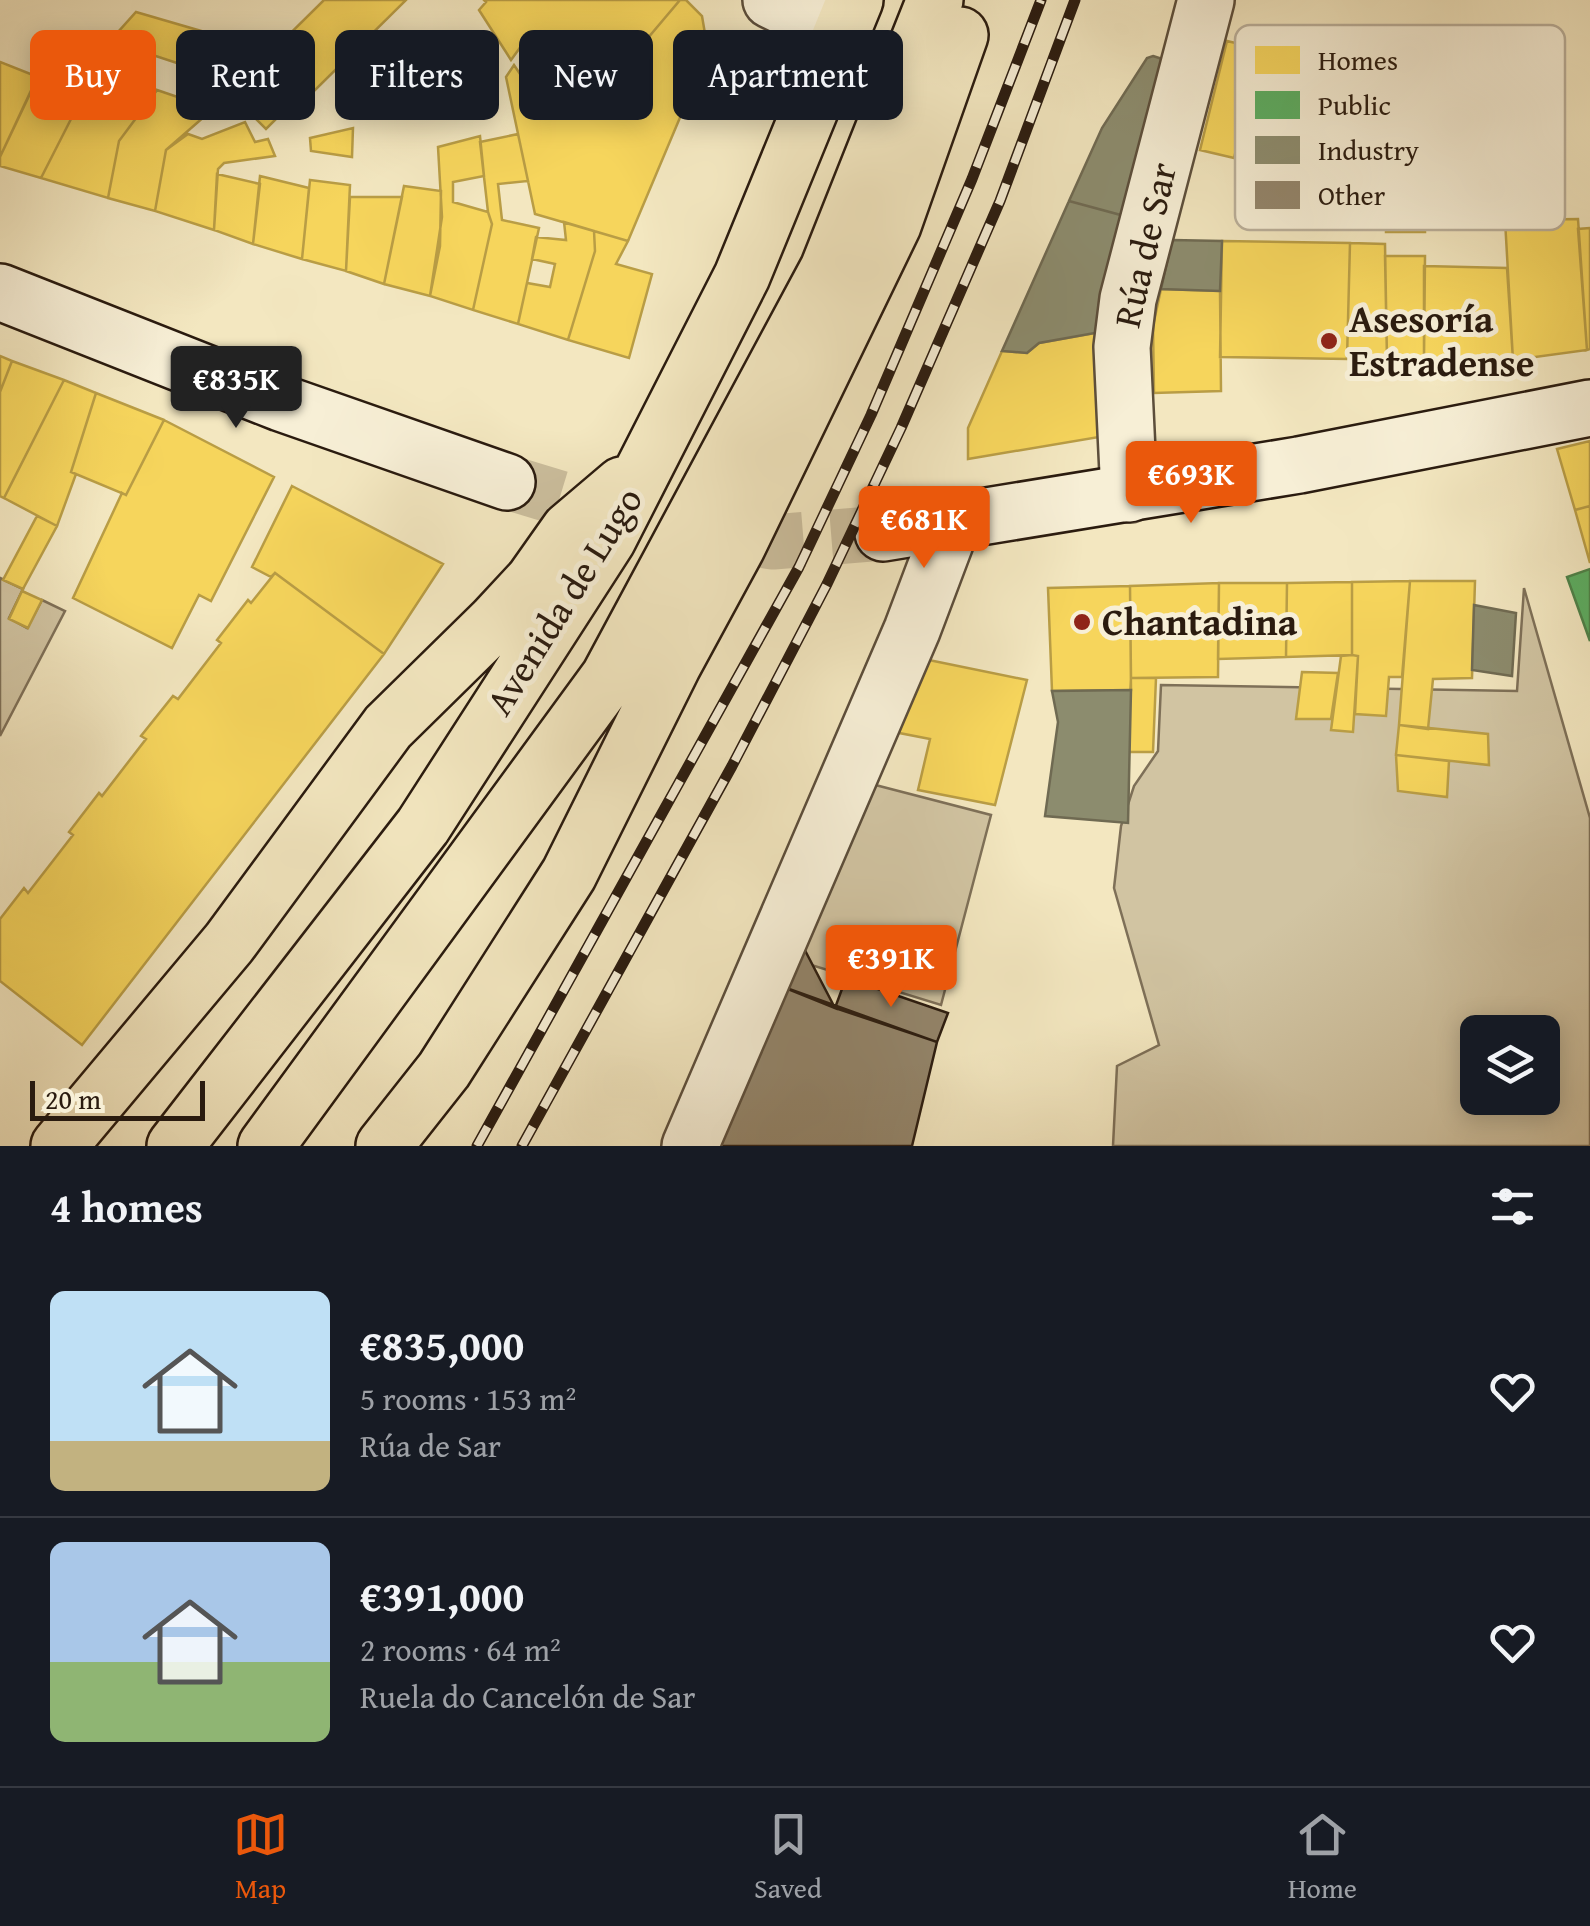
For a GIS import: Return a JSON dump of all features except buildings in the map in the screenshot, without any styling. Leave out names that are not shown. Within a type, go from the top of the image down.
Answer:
[{"type":"highway","name":"Avenida de Lugo","points":[[275,1135],[608,677],[828,270],[935,0]]},
{"type":"highway","points":[[384,1146],[444,1070],[570,874],[673,665],[737,546],[892,225],[972,0]]},
{"type":"highway","name":"Avenida de Lugo","points":[[176,1146],[423,826],[608,539],[742,276],[849,18]]},
{"type":"highway","points":[[58,1146],[229,944],[388,726],[495,622],[569,530],[647,464]]},
{"type":"street","points":[[771,0],[849,18]]},
{"type":"street","name":"Rúa de Sar","points":[[1129,494],[1122,347],[1128,298],[1206,0]]},
{"type":"street","points":[[0,292],[281,403],[507,482]]},
{"type":"street","points":[[884,533],[1299,465],[1590,408]]},
{"type":"street","points":[[690,1146],[912,630],[952,524]]},
{"type":"shaded area","points":[[0,578],[23,589],[9,618],[27,628],[42,600],[65,611],[0,736]]},
{"type":"shaded area","points":[[1524,588],[1590,818],[1590,1146],[1113,1146],[1117,1066],[1159,1045],[1114,888],[1121,826],[1134,786],[1158,751],[1161,685],[1517,691]]},
{"type":"shaded area","points":[[860,781],[991,815],[941,1005],[782,956]]},
{"type":"tunnel","points":[[507,482],[638,522],[773,542],[883,533]]},
{"type":"railway","points":[[477,1146],[799,567],[871,415],[972,179],[1041,0]]},
{"type":"railway","points":[[522,1146],[732,766],[827,584],[901,428],[1000,201],[1075,0]]},
{"type":"place","name":"Asesoría Estradense","points":[[1329,341]]},
{"type":"place","name":"Chantadina","points":[[1082,622]]}]
